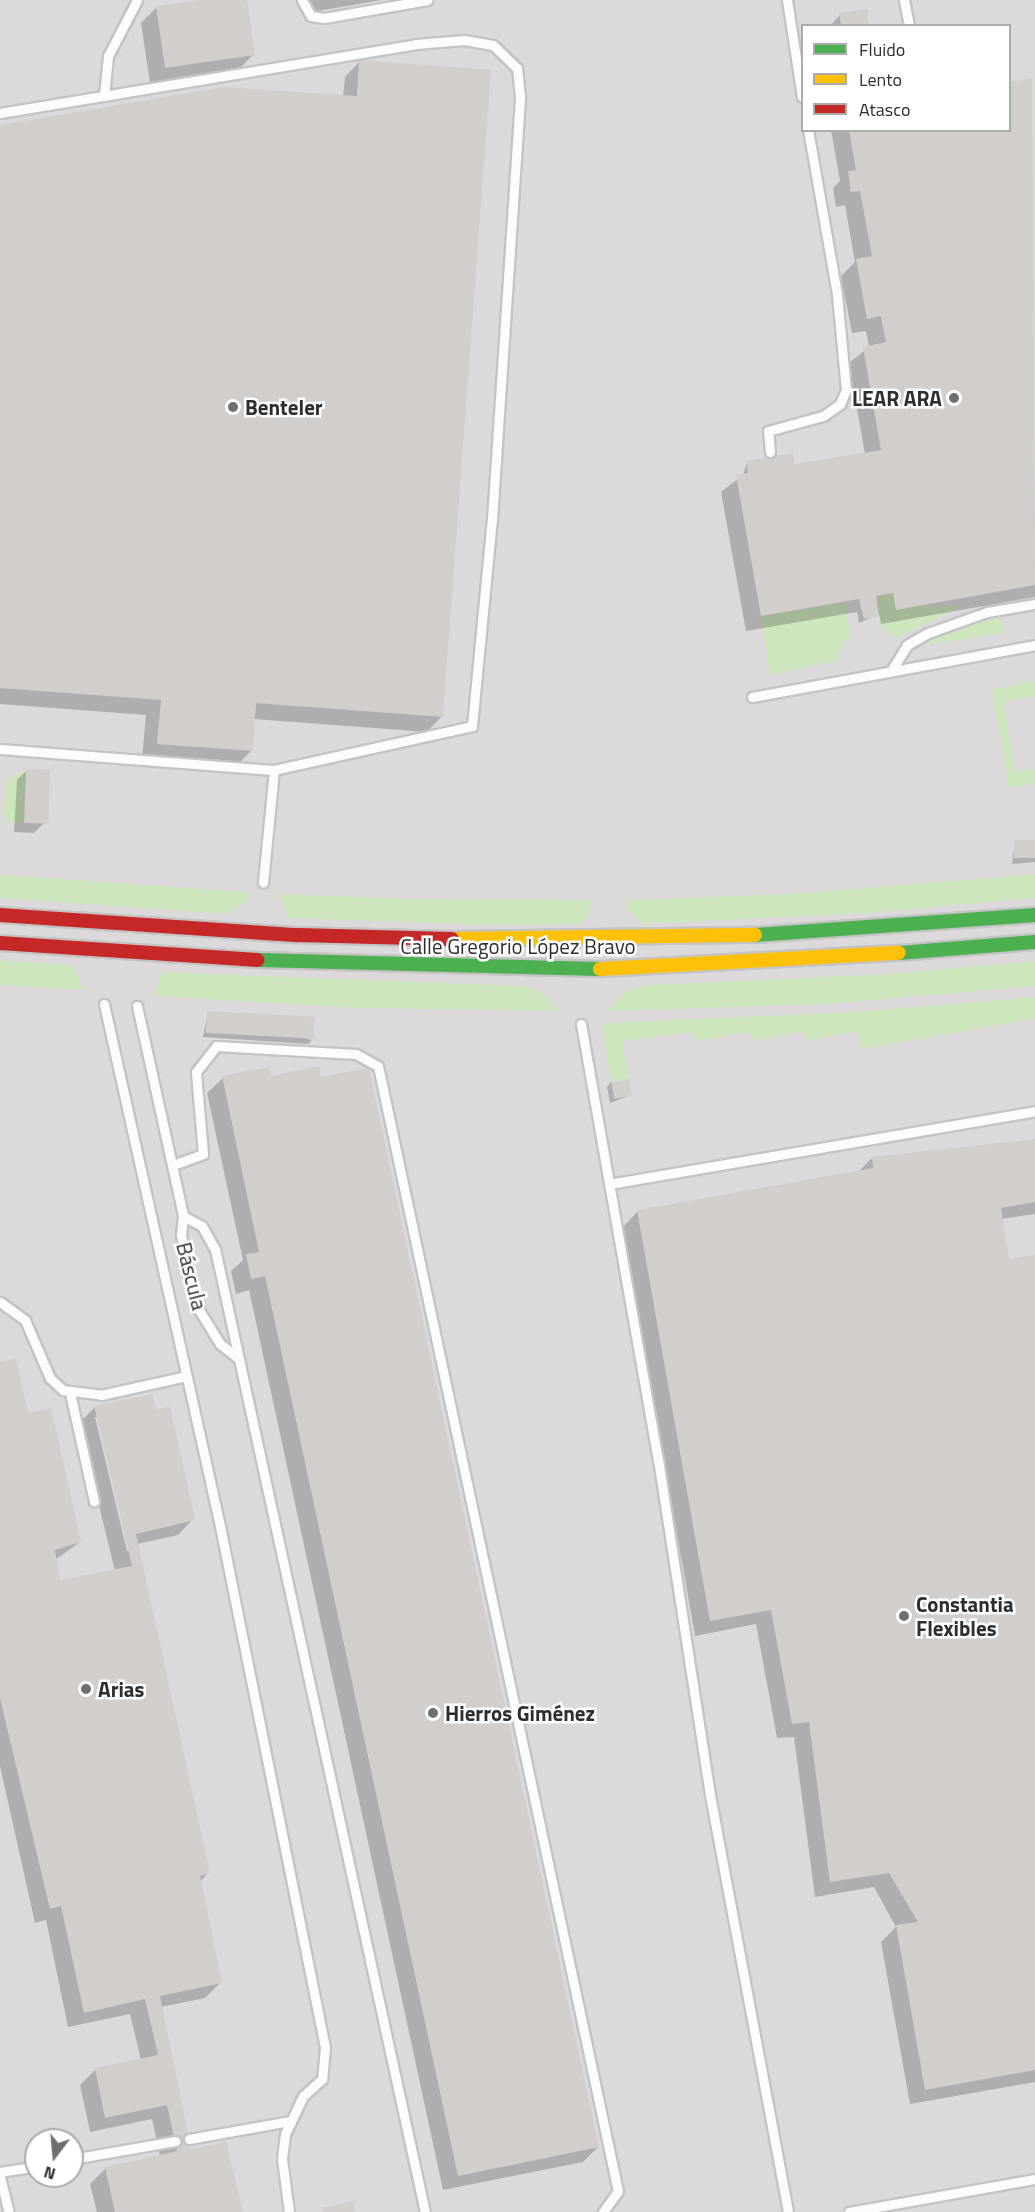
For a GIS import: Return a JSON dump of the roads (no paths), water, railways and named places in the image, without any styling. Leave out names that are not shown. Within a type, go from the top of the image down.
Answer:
[{"type":"main road","name":"Calle Gregorio López Bravo","points":[[0,915],[297,935],[555,941],[805,933],[1035,915]]},
{"type":"main road","name":"Calle Gregorio López Bravo","points":[[0,943],[338,965],[576,970],[791,962],[1035,942]]},
{"type":"lane","points":[[104,96],[108,56],[137,0]]},
{"type":"lane","points":[[302,0],[311,16],[324,18],[427,0]]},
{"type":"lane","points":[[787,0],[801,91]]},
{"type":"lane","points":[[904,0],[909,24]]},
{"type":"lane","points":[[0,113],[464,40],[493,45],[517,68],[520,99],[492,518],[472,726],[274,770],[0,749]]},
{"type":"lane","points":[[770,452],[768,431],[823,416],[840,404],[846,390],[837,294],[808,132]]},
{"type":"lane","points":[[891,671],[907,645],[928,633],[987,612],[1035,604]]},
{"type":"lane","points":[[752,697],[1035,645]]},
{"type":"lane","points":[[263,882],[274,770]]},
{"type":"lane","points":[[104,1004],[186,1376],[325,2047],[322,2079],[303,2096],[290,2121],[282,2158],[289,2212]]},
{"type":"lane","name":"Báscula","points":[[137,1006],[173,1165],[183,1216],[181,1235],[196,1305],[220,1344],[238,1358]]},
{"type":"lane","points":[[582,1024],[710,1795],[788,2212]]},
{"type":"lane","points":[[173,1165],[203,1154],[196,1072],[216,1046],[356,1054],[378,1066],[616,2180],[618,2191],[603,2212]]},
{"type":"lane","points":[[609,1184],[1035,1110]]},
{"type":"lane","points":[[183,1216],[202,1226],[215,1249],[425,2212]]},
{"type":"lane","points":[[0,1302],[25,1320],[50,1378],[70,1393],[101,1395],[186,1376]]},
{"type":"lane","points":[[70,1393],[94,1501]]},
{"type":"lane","points":[[189,2139],[290,2121]]},
{"type":"lane","points":[[84,2157],[175,2141]]},
{"type":"lane","points":[[0,2172],[24,2168]]},
{"type":"lane","points":[[0,2177],[9,2212]]},
{"type":"lane","points":[[849,2212],[1035,2179]]},
{"type":"place","name":"LEAR ARA","points":[[954,398]]},
{"type":"place","name":"Benteler","points":[[233,407]]},
{"type":"place","name":"Constantia Flexibles","points":[[904,1616]]},
{"type":"place","name":"Arias","points":[[86,1689]]},
{"type":"place","name":"Hierros Giménez","points":[[433,1713]]}]
